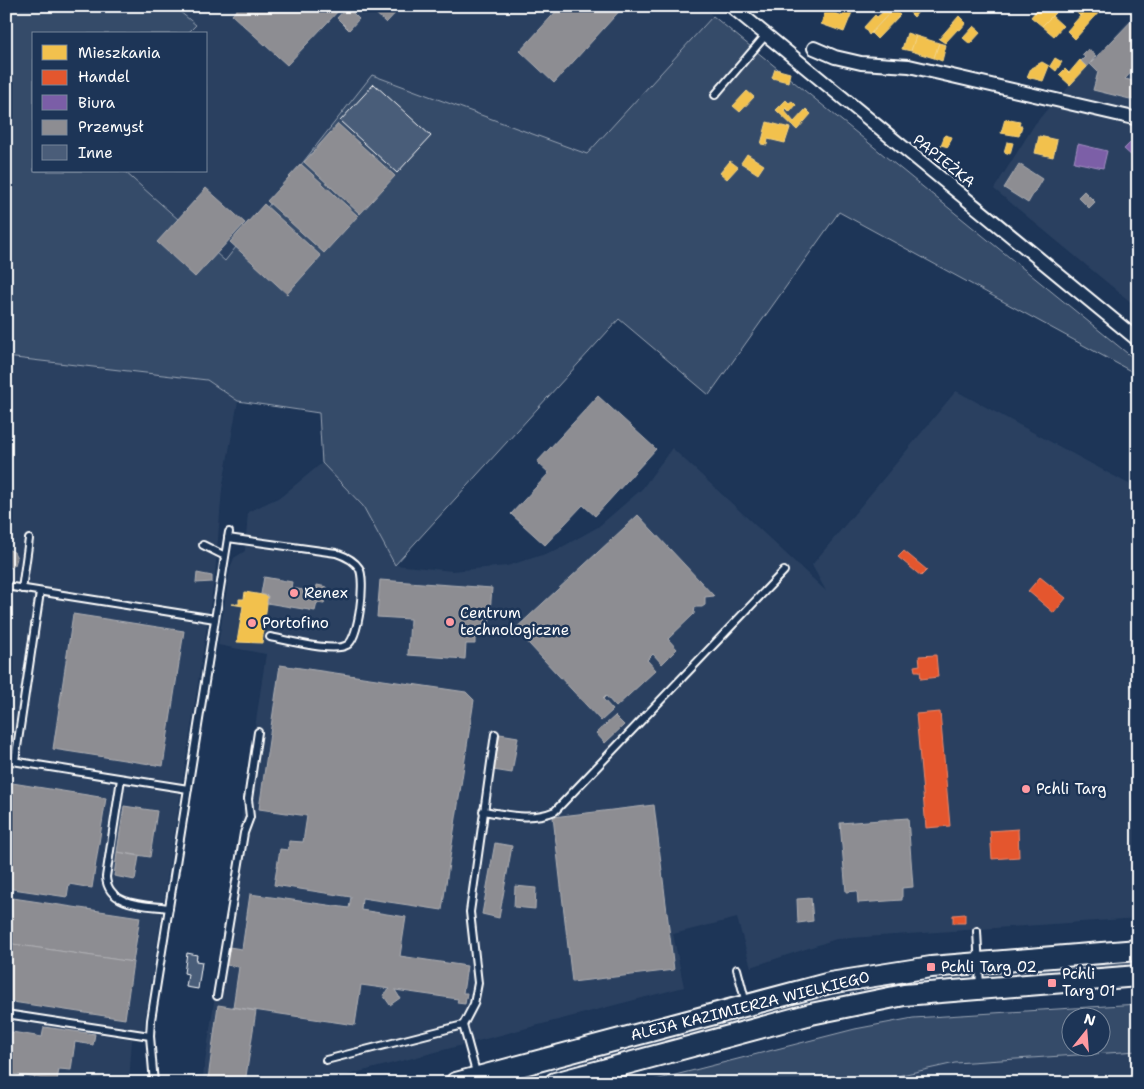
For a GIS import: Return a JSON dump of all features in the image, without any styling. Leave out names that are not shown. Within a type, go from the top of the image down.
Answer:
[{"type":"main road","name":"ALEJA KAZIMIERZA WIELKIEGO","points":[[554,1074],[746,1004],[830,983],[885,972],[978,962],[1138,950]]},
{"type":"main road","name":"ALEJA KAZIMIERZA WIELKIEGO","points":[[456,1083],[478,1077],[554,1074],[811,1014],[904,995],[1138,976]]},
{"type":"street","name":"PAPIEŻKA","points":[[731,6],[1138,340]]},
{"type":"street","points":[[814,48],[835,57],[861,63],[909,66],[1138,119]]},
{"type":"lane","points":[[715,94],[766,35]]},
{"type":"lane","points":[[154,1083],[150,1036],[228,535],[336,553],[346,556],[359,568],[363,578],[357,630],[353,640],[347,646],[334,648],[270,637]]},
{"type":"lane","points":[[22,589],[29,539]]},
{"type":"lane","points":[[203,545],[225,556]]},
{"type":"lane","points":[[483,811],[527,817],[542,816],[555,811],[784,571]]},
{"type":"lane","points":[[6,586],[215,619]]},
{"type":"lane","points":[[15,761],[40,592]]},
{"type":"lane","points":[[217,996],[244,833],[250,817],[248,799],[258,732]]},
{"type":"lane","points":[[478,1077],[463,1025],[474,1004],[478,983],[470,912],[495,734]]},
{"type":"lane","points":[[6,760],[188,789]]},
{"type":"lane","points":[[121,779],[106,877],[108,888],[122,900],[169,908]]},
{"type":"lane","points":[[977,931],[980,988]]},
{"type":"lane","points":[[737,969],[746,1004]]},
{"type":"lane","points":[[6,1014],[150,1036]]},
{"type":"lane","points":[[326,1060],[463,1025]]},
{"type":"shaded area","points":[[6,6],[173,6],[196,25],[189,32],[32,32],[32,172],[125,172],[225,261],[372,75],[587,154],[713,16],[1138,362],[1138,375],[839,212],[709,395],[619,319],[395,565],[363,506],[322,463],[319,413],[238,401],[207,380],[6,357]]},
{"type":"shaded area","points":[[173,6],[702,6],[713,16],[587,154],[372,75],[226,261],[125,172],[208,172],[208,32],[189,32],[195,24]]},
{"type":"shaded area","points":[[1138,11],[1138,110],[1063,94],[1070,85]]},
{"type":"shaded area","points":[[1050,106],[1138,126],[1138,308],[994,189],[1035,124]]},
{"type":"shaded area","points":[[6,357],[207,380],[238,401],[222,489],[215,575],[142,1039],[6,1019]]},
{"type":"shaded area","points":[[956,391],[1138,489],[1138,918],[836,939],[751,967],[737,918],[673,934],[684,987],[317,1083],[202,1083],[266,654],[218,645],[230,569],[234,558],[245,551],[248,512],[282,496],[322,463],[363,506],[395,565],[452,571],[507,566],[555,551],[598,527],[642,489],[672,448],[826,591],[812,565]]},
{"type":"shaded area","points":[[1138,958],[1138,969],[1030,977],[1029,967]]},
{"type":"shaded area","points":[[1138,1004],[1138,1051],[1112,1053],[1112,1006],[1106,1006]]},
{"type":"shaded area","points":[[1062,1009],[1062,1056],[955,1063],[866,1083],[644,1083],[855,1029],[913,1018]]},
{"type":"shaded area","points":[[6,1020],[132,1039],[129,1083],[6,1083]]},
{"type":"shaded area","points":[[1138,1049],[1138,1083],[866,1083],[955,1063],[995,1057],[1062,1053],[1062,1056],[1112,1056],[1112,1050]]},
{"type":"building: Mieszkania","points":[[883,6],[896,6],[869,35],[864,27],[875,15],[877,17],[883,12],[880,10]]},
{"type":"building: Mieszkania","points":[[910,6],[923,6],[914,17],[907,10]]},
{"type":"building: Mieszkania","points":[[1040,6],[1051,6],[1057,11],[1042,26],[1031,17]]},
{"type":"building: Mieszkania","points":[[1076,6],[1089,6],[1080,16],[1073,9]]},
{"type":"building: Mieszkania","points":[[1089,6],[1097,6],[1101,10],[1075,39],[1067,31]]},
{"type":"building: Mieszkania","points":[[845,7],[853,10],[844,32],[821,24],[826,10],[843,16]]},
{"type":"building: Mieszkania","points":[[894,9],[900,15],[877,39],[871,33]]},
{"type":"building: Mieszkania","points":[[959,16],[966,23],[960,30],[958,29],[945,43],[939,39]]},
{"type":"building: Mieszkania","points":[[1052,16],[1063,26],[1054,36],[1042,26]]},
{"type":"building: Mieszkania","points":[[974,26],[981,32],[970,44],[963,38]]},
{"type":"building: Mieszkania","points":[[907,33],[916,36],[911,51],[902,49]]},
{"type":"building: Mieszkania","points":[[916,36],[939,43],[934,58],[911,51]]},
{"type":"building: Mieszkania","points":[[939,43],[946,45],[942,61],[934,58]]},
{"type":"building: Mieszkania","points":[[1055,58],[1062,62],[1056,71],[1050,66]]},
{"type":"building: Mieszkania","points":[[1080,60],[1087,67],[1070,85],[1059,75],[1065,69],[1069,73]]},
{"type":"building: Mieszkania","points":[[1042,62],[1049,66],[1043,81],[1027,77],[1031,68]]},
{"type":"building: Mieszkania","points":[[775,69],[790,73],[788,82],[772,78]]},
{"type":"building: Mieszkania","points":[[747,91],[754,97],[740,112],[733,106]]},
{"type":"building: Mieszkania","points":[[786,100],[789,103],[792,101],[796,105],[790,112],[786,108],[784,110],[794,122],[806,109],[811,114],[797,130],[776,110]]},
{"type":"building: Mieszkania","points":[[1005,119],[1020,122],[1019,126],[1022,126],[1019,136],[1001,133]]},
{"type":"building: Mieszkania","points":[[767,122],[790,128],[785,143],[768,139],[767,145],[761,144]]},
{"type":"building: Mieszkania","points":[[945,135],[952,137],[948,147],[941,145]]},
{"type":"building: Mieszkania","points":[[1039,136],[1057,140],[1053,157],[1035,153]]},
{"type":"building: Mieszkania","points":[[1007,142],[1013,143],[1010,154],[1004,152]]},
{"type":"building: Mieszkania","points":[[747,154],[764,165],[758,174],[741,163]]},
{"type":"building: Mieszkania","points":[[730,161],[738,167],[727,179],[720,173]]},
{"type":"building: Mieszkania","name":"Portofino","points":[[245,592],[268,596],[262,643],[237,642],[243,606],[231,604],[239,604],[239,599],[244,599]]},
{"type":"building: Handel","points":[[904,551],[927,570],[921,576],[898,557]]},
{"type":"building: Handel","points":[[1040,577],[1066,598],[1054,613],[1028,591]]},
{"type":"building: Handel","points":[[936,655],[938,677],[921,679],[920,671],[915,671],[914,666],[920,665],[919,656]]},
{"type":"building: Handel","points":[[940,712],[950,826],[926,828],[916,714]]},
{"type":"building: Handel","points":[[1018,829],[1019,857],[992,859],[990,831]]},
{"type":"building: Handel","points":[[965,914],[965,923],[953,923],[953,915]]},
{"type":"building: Biura","points":[[1138,135],[1138,152],[1133,157],[1124,149]]},
{"type":"building: Biura","points":[[1078,144],[1107,151],[1103,168],[1074,162]]},
{"type":"building: Przemysł","points":[[240,6],[343,6],[287,65],[232,15]]},
{"type":"building: Przemysł","points":[[368,6],[402,6],[386,23]]},
{"type":"building: Przemysł","points":[[561,6],[624,6],[554,83],[520,51]]},
{"type":"building: Przemysł","points":[[347,7],[359,19],[349,30],[337,18]]},
{"type":"building: Przemysł","points":[[1138,14],[1138,65],[1125,79],[1138,82],[1138,101],[1093,90],[1098,72],[1090,64]]},
{"type":"building: Przemysł","points":[[1088,49],[1096,56],[1087,67],[1081,61],[1085,57],[1082,55]]},
{"type":"building: Przemysł","points":[[338,124],[395,176],[360,214],[304,162]]},
{"type":"building: Przemysł","points":[[301,164],[358,216],[324,253],[267,201]]},
{"type":"building: Przemysł","points":[[1019,164],[1042,179],[1028,203],[1004,188]]},
{"type":"building: Przemysł","points":[[206,188],[245,223],[195,277],[157,242]]},
{"type":"building: Przemysł","points":[[1084,191],[1095,202],[1089,208],[1078,197]]},
{"type":"building: Przemysł","points":[[264,204],[321,256],[287,294],[230,242]]},
{"type":"building: Przemysł","points":[[598,396],[656,449],[595,516],[583,505],[545,545],[511,514],[549,473],[537,462]]},
{"type":"building: Przemysł","points":[[638,515],[714,596],[705,597],[705,605],[695,607],[694,614],[668,639],[677,649],[662,664],[653,654],[647,660],[656,670],[616,707],[606,696],[603,699],[613,710],[601,721],[515,629]]},
{"type":"building: Przemysł","points":[[7,549],[14,552],[17,558],[15,565],[6,569]]},
{"type":"building: Przemysł","points":[[197,573],[212,576],[212,582],[196,583]]},
{"type":"building: Przemysł","name":"Renex","points":[[264,577],[292,582],[291,588],[316,592],[317,585],[327,587],[324,604],[317,603],[315,611],[267,603],[268,596],[261,594]]},
{"type":"building: Przemysł","name":"Centrum technologiczne","points":[[380,580],[492,588],[489,625],[482,625],[481,635],[475,635],[475,644],[466,644],[465,659],[408,655],[410,619],[377,617]]},
{"type":"building: Przemysł","points":[[73,614],[184,631],[163,766],[53,749]]},
{"type":"building: Przemysł","points":[[280,665],[466,692],[474,700],[442,910],[362,898],[361,910],[406,917],[400,956],[467,966],[463,993],[467,993],[465,1004],[457,1003],[458,999],[395,990],[400,998],[390,1005],[383,995],[390,989],[361,985],[355,1025],[233,1007],[239,967],[226,965],[229,947],[242,949],[250,894],[349,908],[351,897],[274,885],[280,849],[288,850],[289,841],[303,842],[307,816],[259,809]]},
{"type":"building: Przemysł","points":[[615,716],[624,725],[605,743],[596,733]]},
{"type":"building: Przemysł","points":[[500,734],[518,737],[512,773],[493,770]]},
{"type":"building: Przemysł","points":[[6,782],[106,798],[92,888],[69,884],[67,897],[6,888]]},
{"type":"building: Przemysł","points":[[654,805],[674,970],[572,982],[553,817]]},
{"type":"building: Przemysł","points":[[124,806],[157,811],[150,857],[117,852]]},
{"type":"building: Przemysł","points":[[908,818],[913,887],[902,888],[902,900],[858,903],[857,891],[846,892],[840,823]]},
{"type":"building: Przemysł","points":[[495,843],[512,846],[499,918],[482,914]]},
{"type":"building: Przemysł","points":[[117,852],[139,856],[135,880],[114,876]]},
{"type":"building: Przemysł","points":[[515,886],[536,888],[535,909],[514,907]]},
{"type":"building: Przemysł","points":[[6,897],[140,917],[133,962],[6,943]]},
{"type":"building: Przemysł","points":[[811,898],[813,921],[798,923],[797,899]]},
{"type":"building: Przemysł","points":[[6,943],[133,962],[125,1019],[6,1001]]},
{"type":"building: Przemysł","points":[[218,1005],[256,1011],[245,1083],[208,1079]]},
{"type":"building: Przemysł","points":[[44,1027],[95,1034],[93,1045],[75,1042],[71,1070],[59,1069],[57,1081],[6,1073],[6,1031],[42,1037]]},
{"type":"building: Inne","points":[[374,84],[431,136],[397,173],[340,121]]},
{"type":"building: Inne","points":[[187,953],[197,955],[196,961],[202,962],[198,989],[186,987],[188,974],[184,973]]},
{"type":"place","name":"Renex","points":[[294,593]]},
{"type":"place","name":"Centrum technologiczne","points":[[450,622]]},
{"type":"place","name":"Portofino","points":[[252,623]]},
{"type":"place","name":"Pchli Targ","points":[[1026,789]]},
{"type":"place","name":"Pchli Targ 02","points":[[931,967]]},
{"type":"place","name":"Pchli Targ 01","points":[[1052,983]]}]
